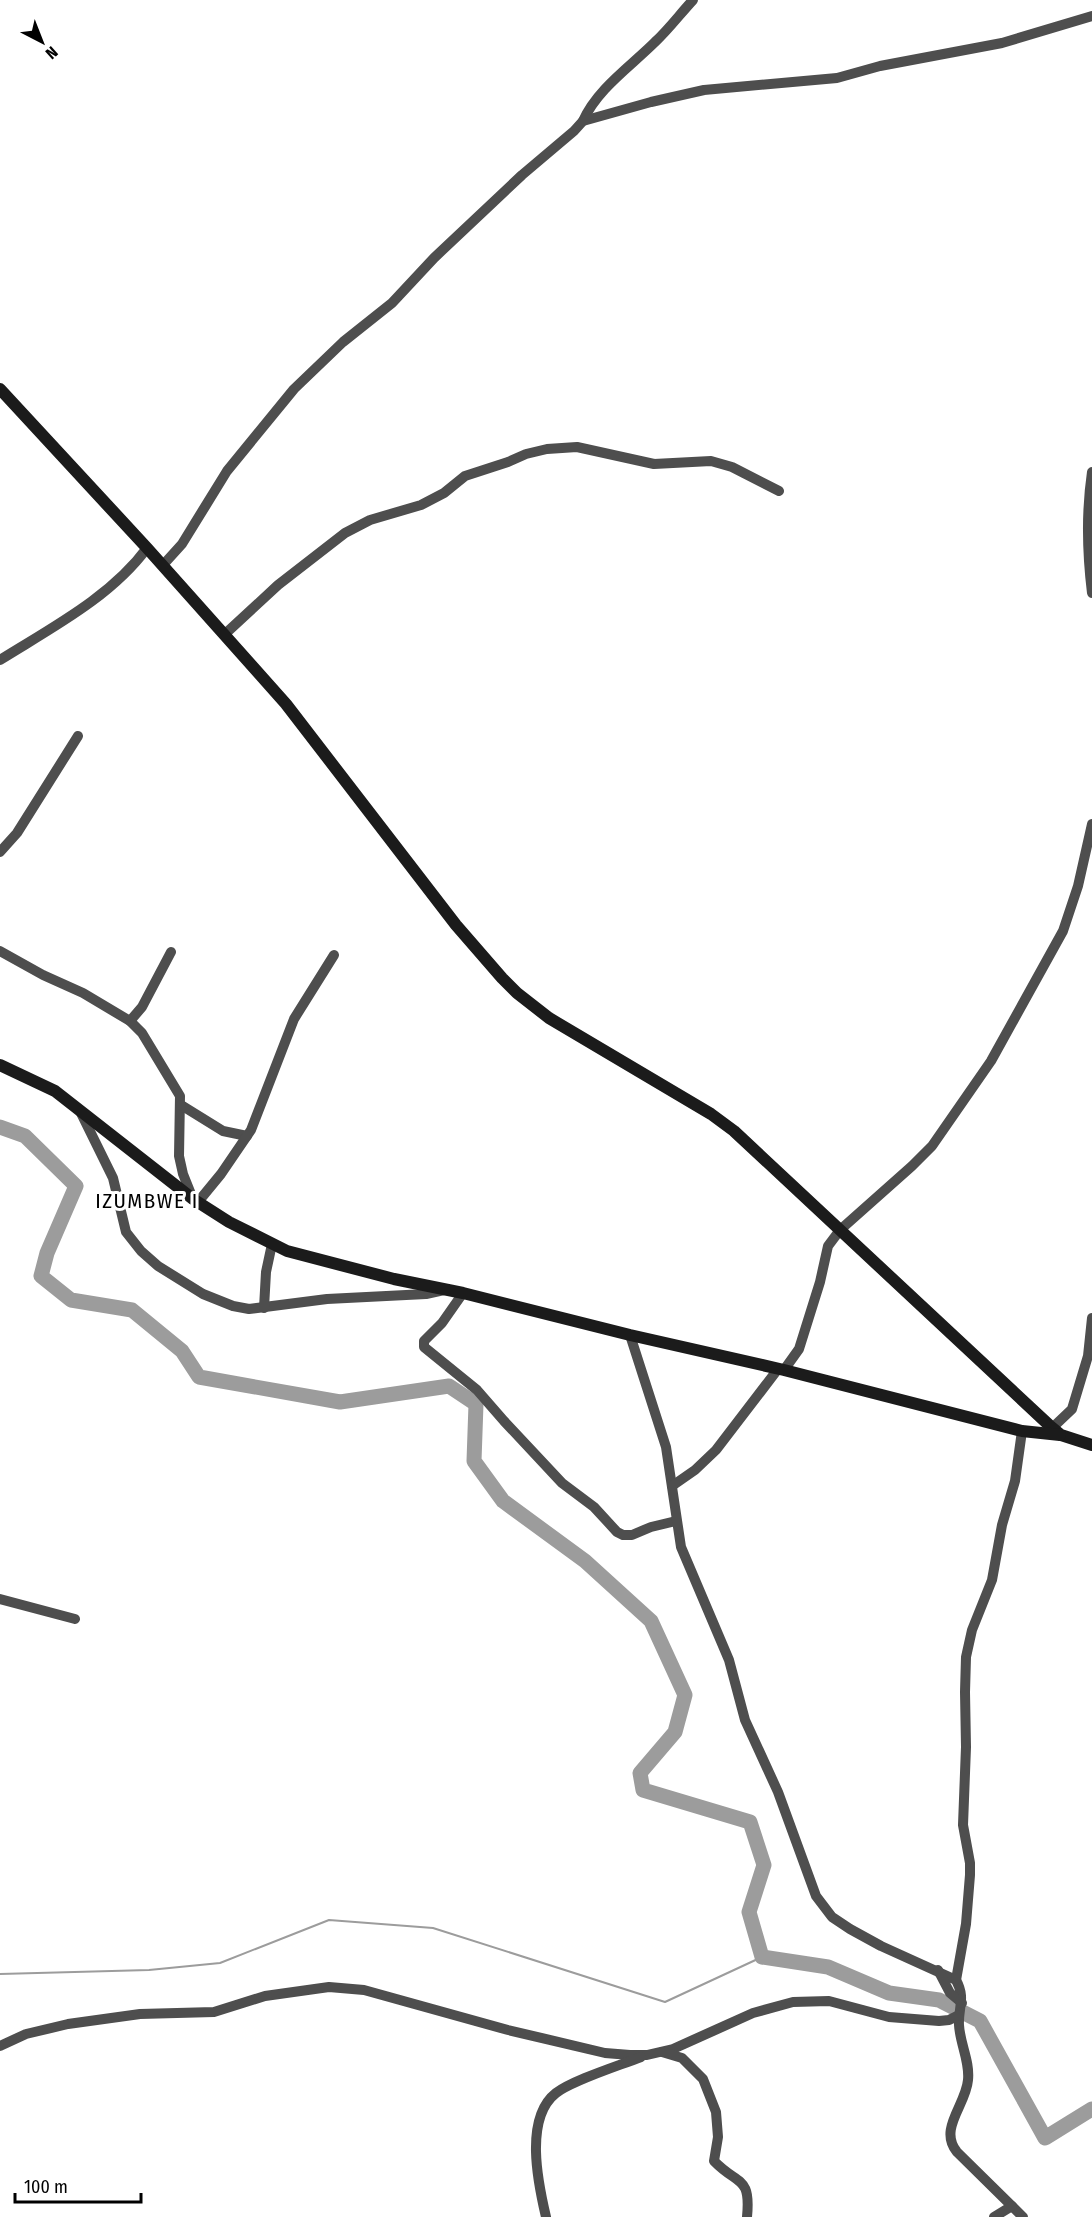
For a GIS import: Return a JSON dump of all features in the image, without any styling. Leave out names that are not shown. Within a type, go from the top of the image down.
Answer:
[{"type":"main road","points":[[0,388],[163,565],[286,704],[456,925],[517,993],[549,1018],[711,1114],[745,1142],[1057,1432]]},
{"type":"main road","points":[[0,1065],[55,1091],[196,1200],[229,1222],[272,1244],[312,1259],[781,1370],[1022,1431],[1057,1432],[1092,1445]]},
{"type":"street","points":[[163,565],[182,544],[227,471],[294,389],[344,342],[392,303],[434,258],[522,175],[574,131],[600,96],[660,37],[693,0]]},
{"type":"street","points":[[583,121],[704,90],[830,79],[880,66],[1002,43],[1092,16]]},
{"type":"street","points":[[225,634],[278,585],[345,532],[370,520],[421,505],[444,493],[465,476],[526,454],[547,449],[578,447],[654,464],[711,461],[732,467],[779,491]]},
{"type":"street","points":[[1092,472],[1087,510],[1087,540],[1092,593]]},
{"type":"street","points":[[0,660],[101,594],[131,568],[147,548]]},
{"type":"street","points":[[0,852],[17,833],[78,736]]},
{"type":"street","points":[[672,1486],[695,1470],[716,1450],[799,1350],[820,1282],[828,1246],[840,1230],[932,1146],[991,1061],[1056,945],[1068,917],[1078,886],[1092,824]]},
{"type":"street","points":[[0,951],[43,975],[83,993],[130,1021],[142,1033],[177,1088],[181,1105],[179,1156],[183,1174],[196,1200],[221,1174],[247,1136],[294,1019],[334,955]]},
{"type":"street","points":[[130,1021],[142,1007],[171,952]]},
{"type":"street","points":[[181,1105],[223,1131],[247,1136]]},
{"type":"street","points":[[78,1107],[113,1178],[126,1232],[141,1251],[167,1272],[203,1294],[240,1308],[264,1308],[327,1299],[426,1294],[444,1290]]},
{"type":"street","points":[[264,1308],[272,1244]]},
{"type":"street","points":[[463,1293],[442,1323],[424,1341],[424,1347],[477,1389],[562,1483],[591,1504],[617,1532],[627,1536],[676,1521]]},
{"type":"street","points":[[1057,1432],[1074,1404],[1088,1356],[1092,1318]]},
{"type":"street","points":[[630,1335],[666,1447],[681,1547],[729,1660],[745,1720],[778,1792],[809,1879],[822,1907],[832,1917],[881,1946],[957,1980]]},
{"type":"street","points":[[1022,1431],[1014,1480],[1002,1525],[992,1580],[972,1630],[966,1657],[963,1825],[970,1875],[966,1924],[957,1980],[961,2008],[961,2038],[968,2065],[968,2082],[965,2097],[950,2129],[950,2141],[957,2152],[1023,2217]]},
{"type":"street","points":[[0,1599],[75,1618]]},
{"type":"street","points":[[938,1970],[961,2008]]},
{"type":"street","points":[[0,2046],[26,2034],[68,2024],[140,2014],[214,2012],[265,1995],[329,1987],[364,1990],[508,2031],[605,2053],[647,2055]]},
{"type":"street","points":[[546,2217],[537,2170],[538,2123],[548,2102],[566,2087],[647,2055],[672,2049],[778,2004],[829,2001],[889,2017],[939,2021],[949,2020],[961,2008]]},
{"type":"street","points":[[662,2052],[682,2058],[703,2079],[716,2112],[718,2137],[714,2161],[745,2188],[749,2199],[747,2217]]},
{"type":"street","points":[[994,2217],[1012,2206]]},
{"type":"waterway","points":[[0,1127],[25,1136],[76,1186],[47,1253],[41,1276],[71,1300],[132,1310],[182,1351],[199,1377],[340,1402],[449,1386],[476,1404],[474,1461],[503,1501],[585,1561],[651,1621],[685,1695],[675,1732],[640,1773],[643,1790],[750,1822],[764,1865],[749,1912],[762,1957],[828,1967],[889,1993],[939,2000],[980,2021],[1045,2138],[1092,2109]]},
{"type":"waterway","points":[[0,1974],[149,1970],[220,1963],[329,1920],[433,1928],[665,2002],[762,1957]]},
{"type":"district","name":"IZUMBWE I","points":[[147,1201]]}]
